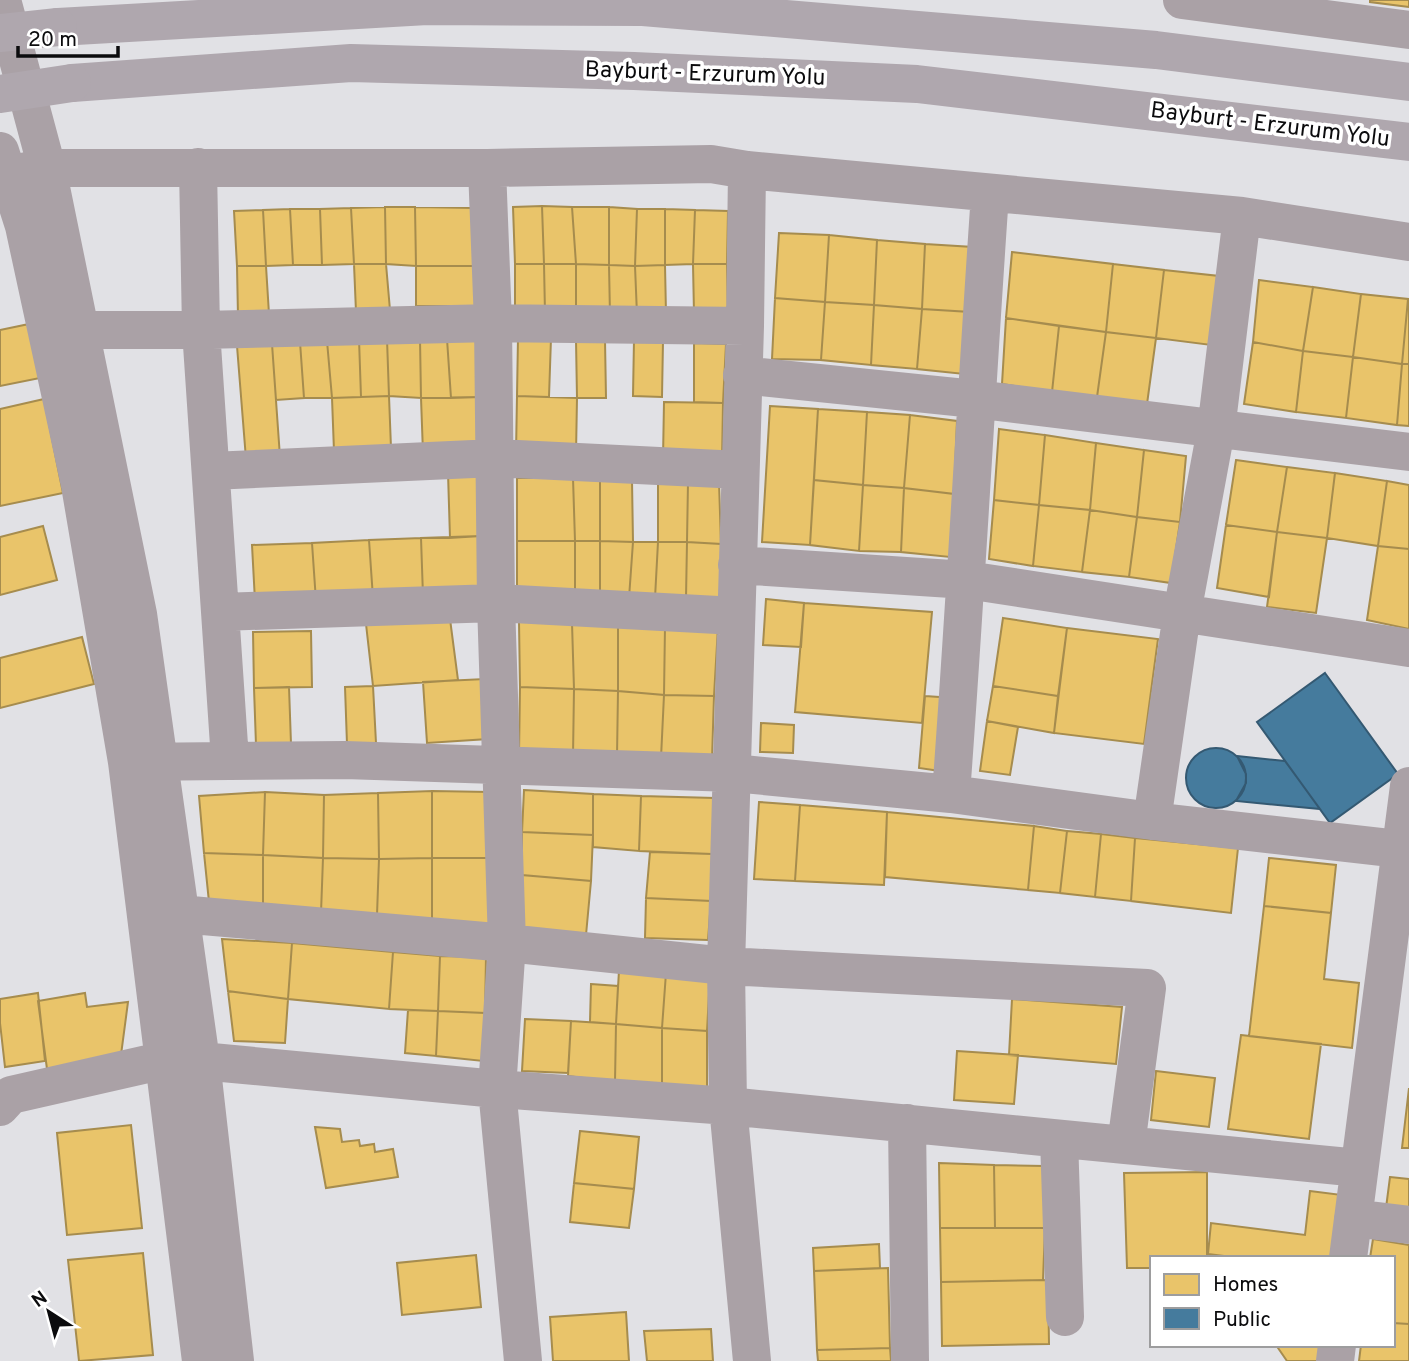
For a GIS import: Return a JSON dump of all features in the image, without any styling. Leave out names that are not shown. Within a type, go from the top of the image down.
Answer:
[{"type":"highway","points":[[0,33],[58,27],[428,6],[643,7],[1156,50],[1409,82]]},
{"type":"highway","name":"Bayburt - Erzurum Yolu","points":[[0,94],[72,83],[351,63],[634,71],[917,85],[1409,142]]},
{"type":"street","points":[[2,0],[47,168],[138,614],[143,761],[183,1060],[235,1361]]},
{"type":"street","points":[[1182,0],[1409,30]]},
{"type":"street","points":[[201,1361],[183,1060],[180,914],[80,485],[24,226],[4,163],[47,168],[711,164],[747,170],[990,194],[1242,216],[1409,242]]},
{"type":"street","points":[[198,167],[201,330],[230,760]]},
{"type":"street","points":[[487,167],[493,323],[496,603],[507,943],[496,1089],[523,1361]]},
{"type":"street","points":[[747,170],[745,326],[726,966],[728,1106],[752,1361]]},
{"type":"street","points":[[951,794],[990,194]]},
{"type":"street","points":[[1152,821],[1182,613],[1216,430],[1242,216]]},
{"type":"street","points":[[80,330],[493,323],[745,326]]},
{"type":"street","points":[[742,375],[975,399],[1409,452]]},
{"type":"street","points":[[211,471],[495,458],[740,470]]},
{"type":"street","points":[[737,565],[967,580],[1409,648]]},
{"type":"street","points":[[220,612],[496,603],[736,616]]},
{"type":"street","points":[[143,761],[345,760],[733,773],[951,794],[1152,821],[1405,849]]},
{"type":"street","points":[[1348,1256],[1359,1168],[1393,1039],[1409,786]]},
{"type":"street","points":[[180,914],[507,943],[726,966],[1147,988],[1126,1145]]},
{"type":"street","points":[[0,1107],[11,1095],[183,1060],[496,1089],[728,1106],[1359,1168]]},
{"type":"street","points":[[907,1124],[910,1361]]},
{"type":"street","points":[[1059,1139],[1065,1317]]},
{"type":"street","points":[[1353,1218],[1409,1225]]},
{"type":"building: Homes","points":[[1409,0],[1409,7],[1370,2]]},
{"type":"building: Homes","points":[[542,206],[544,264],[515,264],[513,207]]},
{"type":"building: Homes","points":[[542,206],[572,207],[576,264],[544,264]]},
{"type":"building: Homes","points":[[385,207],[415,207],[416,266],[386,264]]},
{"type":"building: Homes","points":[[385,207],[386,264],[354,264],[351,208]]},
{"type":"building: Homes","points":[[415,207],[475,208],[476,266],[416,266]]},
{"type":"building: Homes","points":[[572,207],[609,207],[609,265],[576,264]]},
{"type":"building: Homes","points":[[609,207],[637,209],[635,266],[609,265]]},
{"type":"building: Homes","points":[[351,208],[354,264],[322,265],[320,209]]},
{"type":"building: Homes","points":[[290,209],[320,209],[322,265],[293,265]]},
{"type":"building: Homes","points":[[290,209],[293,265],[266,266],[263,210]]},
{"type":"building: Homes","points":[[637,209],[665,209],[665,265],[635,266]]},
{"type":"building: Homes","points":[[665,209],[695,210],[693,264],[665,265]]},
{"type":"building: Homes","points":[[263,210],[266,266],[237,266],[234,211]]},
{"type":"building: Homes","points":[[695,210],[728,211],[727,264],[693,264]]},
{"type":"building: Homes","points":[[779,233],[829,235],[825,302],[775,298]]},
{"type":"building: Homes","points":[[829,235],[877,240],[874,305],[825,302]]},
{"type":"building: Homes","points":[[877,240],[925,244],[922,309],[874,305]]},
{"type":"building: Homes","points":[[925,244],[973,247],[970,312],[922,309]]},
{"type":"building: Homes","points":[[1012,252],[1113,264],[1106,332],[1006,318]]},
{"type":"building: Homes","points":[[354,264],[386,264],[390,310],[356,312]]},
{"type":"building: Homes","points":[[515,264],[544,264],[545,313],[515,312]]},
{"type":"building: Homes","points":[[544,264],[576,264],[576,315],[545,313]]},
{"type":"building: Homes","points":[[576,264],[609,265],[610,315],[576,315]]},
{"type":"building: Homes","points":[[693,264],[727,264],[728,313],[694,313]]},
{"type":"building: Homes","points":[[1113,264],[1164,270],[1156,338],[1106,332]]},
{"type":"building: Homes","points":[[609,265],[635,266],[637,315],[610,315]]},
{"type":"building: Homes","points":[[665,265],[666,314],[637,315],[635,266]]},
{"type":"building: Homes","points":[[237,266],[266,266],[269,314],[238,316]]},
{"type":"building: Homes","points":[[416,266],[476,266],[476,306],[416,306]]},
{"type":"building: Homes","points":[[1164,270],[1219,276],[1211,345],[1156,338]]},
{"type":"building: Homes","points":[[1259,280],[1313,287],[1303,351],[1253,342]]},
{"type":"building: Homes","points":[[1313,287],[1361,294],[1353,357],[1303,351]]},
{"type":"building: Homes","points":[[1361,294],[1408,299],[1402,364],[1353,357]]},
{"type":"building: Homes","points":[[775,298],[825,302],[821,360],[772,359]]},
{"type":"building: Homes","points":[[1408,299],[1409,364],[1402,364]]},
{"type":"building: Homes","points":[[825,302],[874,305],[871,365],[821,360]]},
{"type":"building: Homes","points":[[874,305],[922,309],[917,369],[871,365]]},
{"type":"building: Homes","points":[[922,309],[970,312],[964,374],[917,369]]},
{"type":"building: Homes","points":[[1006,318],[1059,326],[1052,392],[1002,384]]},
{"type":"building: Homes","points":[[29,324],[40,378],[0,386],[0,330]]},
{"type":"building: Homes","points":[[1059,326],[1106,332],[1097,397],[1052,392]]},
{"type":"building: Homes","points":[[1106,332],[1156,338],[1147,404],[1097,397]]},
{"type":"building: Homes","points":[[477,337],[480,397],[451,398],[447,339]]},
{"type":"building: Homes","points":[[518,338],[551,338],[549,397],[517,396]]},
{"type":"building: Homes","points":[[359,339],[387,339],[389,396],[361,397]]},
{"type":"building: Homes","points":[[359,339],[361,397],[332,398],[327,341]]},
{"type":"building: Homes","points":[[387,339],[420,339],[421,398],[389,396]]},
{"type":"building: Homes","points":[[420,339],[447,339],[451,398],[421,398]]},
{"type":"building: Homes","points":[[576,340],[605,340],[606,398],[577,398]]},
{"type":"building: Homes","points":[[634,340],[663,341],[662,397],[633,396]]},
{"type":"building: Homes","points":[[327,341],[332,398],[304,398],[300,342]]},
{"type":"building: Homes","points":[[300,342],[304,398],[276,400],[272,344]]},
{"type":"building: Homes","points":[[1253,342],[1303,351],[1296,412],[1244,404]]},
{"type":"building: Homes","points":[[694,343],[726,344],[723,403],[694,402]]},
{"type":"building: Homes","points":[[272,344],[280,457],[246,459],[237,346]]},
{"type":"building: Homes","points":[[1303,351],[1353,357],[1346,418],[1296,412]]},
{"type":"building: Homes","points":[[1353,357],[1402,364],[1397,425],[1346,418]]},
{"type":"building: Homes","points":[[1402,364],[1409,364],[1409,426],[1397,425]]},
{"type":"building: Homes","points":[[389,396],[391,448],[334,451],[332,398]]},
{"type":"building: Homes","points":[[517,396],[577,398],[576,454],[516,453]]},
{"type":"building: Homes","points":[[480,397],[482,450],[423,453],[421,398]]},
{"type":"building: Homes","points":[[44,399],[63,493],[0,506],[0,409]]},
{"type":"building: Homes","points":[[664,402],[723,403],[722,460],[663,459]]},
{"type":"building: Homes","points":[[770,406],[818,409],[810,545],[762,542]]},
{"type":"building: Homes","points":[[818,409],[867,412],[863,485],[814,480]]},
{"type":"building: Homes","points":[[867,412],[910,415],[904,488],[863,485]]},
{"type":"building: Homes","points":[[910,415],[957,421],[954,494],[904,488]]},
{"type":"building: Homes","points":[[999,429],[1045,435],[1039,505],[994,500]]},
{"type":"building: Homes","points":[[1045,435],[1096,443],[1090,510],[1039,505]]},
{"type":"building: Homes","points":[[1096,443],[1144,450],[1137,517],[1090,510]]},
{"type":"building: Homes","points":[[1144,450],[1186,456],[1180,522],[1137,517]]},
{"type":"building: Homes","points":[[1236,460],[1287,467],[1277,532],[1226,525]]},
{"type":"building: Homes","points":[[1287,467],[1335,473],[1327,538],[1277,532]]},
{"type":"building: Homes","points":[[448,473],[477,473],[480,536],[450,538]]},
{"type":"building: Homes","points":[[1335,473],[1387,481],[1378,546],[1327,538]]},
{"type":"building: Homes","points":[[517,478],[573,478],[575,541],[517,541]]},
{"type":"building: Homes","points":[[573,478],[600,479],[600,541],[575,541]]},
{"type":"building: Homes","points":[[600,479],[632,480],[633,542],[600,541]]},
{"type":"building: Homes","points":[[814,480],[863,485],[859,551],[810,545]]},
{"type":"building: Homes","points":[[658,481],[688,482],[687,542],[658,542]]},
{"type":"building: Homes","points":[[1387,481],[1409,485],[1409,549],[1378,546]]},
{"type":"building: Homes","points":[[688,482],[719,482],[721,544],[687,542]]},
{"type":"building: Homes","points":[[863,485],[904,488],[901,552],[859,551]]},
{"type":"building: Homes","points":[[904,488],[954,494],[950,557],[901,552]]},
{"type":"building: Homes","points":[[994,500],[1039,505],[1033,566],[989,559]]},
{"type":"building: Homes","points":[[1039,505],[1090,510],[1082,572],[1033,566]]},
{"type":"building: Homes","points":[[1090,510],[1137,517],[1129,577],[1082,572]]},
{"type":"building: Homes","points":[[1137,517],[1180,522],[1171,583],[1129,577]]},
{"type":"building: Homes","points":[[1226,525],[1277,532],[1269,597],[1217,588]]},
{"type":"building: Homes","points":[[43,526],[57,580],[0,595],[0,537]]},
{"type":"building: Homes","points":[[1277,532],[1327,538],[1316,613],[1267,607]]},
{"type":"building: Homes","points":[[480,536],[481,594],[423,596],[421,538]]},
{"type":"building: Homes","points":[[421,538],[423,596],[373,598],[369,540]]},
{"type":"building: Homes","points":[[369,540],[373,598],[316,601],[312,543]]},
{"type":"building: Homes","points":[[517,541],[575,541],[575,596],[517,596]]},
{"type":"building: Homes","points":[[575,541],[600,541],[600,597],[575,596]]},
{"type":"building: Homes","points":[[600,541],[633,542],[629,598],[600,597]]},
{"type":"building: Homes","points":[[633,542],[658,542],[655,598],[629,598]]},
{"type":"building: Homes","points":[[658,542],[687,542],[686,598],[655,598]]},
{"type":"building: Homes","points":[[687,542],[721,544],[721,602],[686,598]]},
{"type":"building: Homes","points":[[312,543],[316,601],[255,601],[252,545]]},
{"type":"building: Homes","points":[[1378,546],[1409,549],[1409,629],[1367,620]]},
{"type":"building: Homes","points":[[766,599],[804,603],[801,647],[763,645]]},
{"type":"building: Homes","points":[[804,603],[932,612],[922,723],[795,712]]},
{"type":"building: Homes","points":[[1003,618],[1067,628],[1058,696],[993,686]]},
{"type":"building: Homes","points":[[450,619],[458,680],[373,686],[366,624]]},
{"type":"building: Homes","points":[[519,621],[572,623],[574,689],[520,687]]},
{"type":"building: Homes","points":[[572,623],[618,625],[618,691],[574,689]]},
{"type":"building: Homes","points":[[618,625],[665,626],[664,695],[618,691]]},
{"type":"building: Homes","points":[[665,626],[718,627],[714,696],[664,695]]},
{"type":"building: Homes","points":[[1067,628],[1158,639],[1144,744],[1054,733]]},
{"type":"building: Homes","points":[[311,631],[312,687],[254,688],[253,632]]},
{"type":"building: Homes","points":[[82,637],[94,684],[0,708],[0,658]]},
{"type":"building: Homes","points":[[485,679],[488,739],[427,743],[423,682]]},
{"type":"building: Homes","points":[[373,686],[376,743],[347,744],[345,687]]},
{"type":"building: Homes","points":[[993,686],[1058,696],[1054,733],[987,721]]},
{"type":"building: Homes","points":[[289,687],[291,744],[256,745],[254,688]]},
{"type":"building: Homes","points":[[520,687],[574,689],[573,756],[519,754]]},
{"type":"building: Homes","points":[[574,689],[618,691],[617,756],[573,756]]},
{"type":"building: Homes","points":[[618,691],[664,695],[661,758],[617,756]]},
{"type":"building: Homes","points":[[664,695],[714,696],[712,759],[661,758]]},
{"type":"building: Homes","points":[[925,696],[953,698],[947,772],[919,768]]},
{"type":"building: Homes","points":[[987,721],[1018,727],[1010,775],[980,771]]},
{"type":"building: Homes","points":[[761,723],[794,725],[793,753],[760,752]]},
{"type":"building: Homes","points":[[524,790],[593,794],[593,835],[522,832]]},
{"type":"building: Homes","points":[[432,791],[490,792],[490,858],[432,858]]},
{"type":"building: Homes","points":[[432,791],[432,858],[379,859],[378,793]]},
{"type":"building: Homes","points":[[265,792],[324,795],[323,858],[263,855]]},
{"type":"building: Homes","points":[[265,792],[263,855],[204,853],[199,796]]},
{"type":"building: Homes","points":[[378,793],[379,859],[323,858],[324,795]]},
{"type":"building: Homes","points":[[593,794],[641,796],[639,851],[593,847]]},
{"type":"building: Homes","points":[[641,796],[715,798],[712,854],[639,851]]},
{"type":"building: Homes","points":[[759,802],[800,805],[795,881],[754,879]]},
{"type":"building: Homes","points":[[800,805],[887,812],[884,885],[795,881]]},
{"type":"building: Homes","points":[[887,812],[1034,826],[1028,890],[885,877]]},
{"type":"building: Homes","points":[[1034,826],[1067,831],[1060,893],[1028,890]]},
{"type":"building: Homes","points":[[1067,831],[1101,834],[1095,897],[1060,893]]},
{"type":"building: Homes","points":[[522,832],[593,835],[591,881],[522,875]]},
{"type":"building: Homes","points":[[1101,834],[1135,838],[1131,901],[1095,897]]},
{"type":"building: Homes","points":[[1135,838],[1238,848],[1231,913],[1131,901]]},
{"type":"building: Homes","points":[[650,852],[712,854],[711,901],[646,898]]},
{"type":"building: Homes","points":[[204,853],[263,855],[263,908],[209,902]]},
{"type":"building: Homes","points":[[263,855],[323,858],[321,913],[263,908]]},
{"type":"building: Homes","points":[[323,858],[379,859],[377,915],[321,913]]},
{"type":"building: Homes","points":[[432,858],[490,858],[492,925],[432,921]]},
{"type":"building: Homes","points":[[432,858],[432,921],[377,915],[379,859]]},
{"type":"building: Homes","points":[[1269,858],[1336,865],[1331,913],[1264,906]]},
{"type":"building: Homes","points":[[522,875],[591,881],[586,935],[522,931]]},
{"type":"building: Homes","points":[[646,898],[711,901],[708,940],[645,938]]},
{"type":"building: Homes","points":[[1264,906],[1331,913],[1324,979],[1359,983],[1352,1048],[1249,1036]]},
{"type":"building: Homes","points":[[222,939],[292,943],[288,999],[228,991]]},
{"type":"building: Homes","points":[[292,943],[393,952],[389,1009],[288,999]]},
{"type":"building: Homes","points":[[393,952],[440,956],[438,1011],[389,1009]]},
{"type":"building: Homes","points":[[440,956],[486,957],[485,1013],[438,1011]]},
{"type":"building: Homes","points":[[619,970],[666,973],[662,1028],[616,1024]]},
{"type":"building: Homes","points":[[666,973],[710,976],[707,1031],[662,1028]]},
{"type":"building: Homes","points":[[591,984],[618,986],[616,1024],[590,1022]]},
{"type":"building: Homes","points":[[228,991],[288,999],[285,1043],[234,1041]]},
{"type":"building: Homes","points":[[38,993],[45,1061],[5,1067],[0,999]]},
{"type":"building: Homes","points":[[85,993],[87,1007],[128,1002],[121,1055],[47,1069],[38,1001]]},
{"type":"building: Homes","points":[[1012,999],[1122,1007],[1116,1064],[1009,1055]]},
{"type":"building: Homes","points":[[408,1010],[438,1011],[436,1056],[405,1053]]},
{"type":"building: Homes","points":[[438,1011],[485,1013],[483,1061],[436,1056]]},
{"type":"building: Homes","points":[[525,1019],[571,1021],[568,1073],[522,1071]]},
{"type":"building: Homes","points":[[571,1021],[616,1024],[615,1082],[568,1076]]},
{"type":"building: Homes","points":[[616,1024],[662,1028],[662,1085],[615,1082]]},
{"type":"building: Homes","points":[[662,1028],[707,1031],[707,1089],[662,1085]]},
{"type":"building: Homes","points":[[1241,1035],[1321,1044],[1309,1139],[1228,1129]]},
{"type":"building: Homes","points":[[957,1051],[1018,1055],[1014,1104],[954,1100]]},
{"type":"building: Homes","points":[[1156,1071],[1215,1078],[1209,1127],[1151,1120]]},
{"type":"building: Homes","points":[[1409,1088],[1409,1148],[1402,1148]]},
{"type":"building: Homes","points":[[131,1125],[142,1228],[67,1235],[57,1133]]},
{"type":"building: Homes","points":[[315,1127],[340,1129],[342,1142],[359,1140],[360,1146],[374,1144],[375,1152],[393,1149],[398,1177],[326,1188]]},
{"type":"building: Homes","points":[[580,1131],[639,1137],[634,1189],[574,1183]]},
{"type":"building: Homes","points":[[939,1163],[994,1165],[995,1228],[940,1228]]},
{"type":"building: Homes","points":[[994,1165],[1044,1166],[1045,1228],[995,1228]]},
{"type":"building: Homes","points":[[1207,1172],[1207,1256],[1150,1256],[1150,1268],[1127,1268],[1124,1173]]},
{"type":"building: Homes","points":[[1390,1177],[1409,1179],[1409,1211],[1386,1208]]},
{"type":"building: Homes","points":[[574,1183],[634,1189],[629,1228],[570,1222]]},
{"type":"building: Homes","points":[[1310,1191],[1342,1195],[1333,1256],[1208,1254],[1211,1223],[1305,1235]]},
{"type":"building: Homes","points":[[940,1228],[1045,1228],[1043,1280],[941,1282]]},
{"type":"building: Homes","points":[[1373,1239],[1409,1245],[1409,1324],[1395,1323],[1395,1256],[1370,1256]]},
{"type":"building: Homes","points":[[879,1244],[880,1268],[814,1271],[813,1248]]},
{"type":"building: Homes","points":[[143,1253],[153,1355],[79,1361],[68,1260]]},
{"type":"building: Homes","points":[[476,1255],[481,1307],[402,1315],[397,1263]]},
{"type":"building: Homes","points":[[888,1268],[890,1348],[817,1350],[814,1271]]},
{"type":"building: Homes","points":[[1048,1280],[1049,1344],[942,1346],[941,1282]]},
{"type":"building: Homes","points":[[626,1312],[629,1361],[553,1361],[550,1317]]},
{"type":"building: Homes","points":[[1395,1323],[1409,1324],[1409,1361],[1359,1361],[1361,1347],[1395,1347]]},
{"type":"building: Homes","points":[[711,1329],[713,1361],[647,1361],[644,1331]]},
{"type":"building: Homes","points":[[1277,1347],[1321,1347],[1319,1361],[1287,1361]]},
{"type":"building: Homes","points":[[890,1348],[891,1361],[818,1361],[817,1350]]},
{"type":"building: Public","points":[[1325,673],[1398,774],[1330,823],[1257,722]]},
{"type":"building: Public","points":[[1210,748],[1222,748],[1241,761],[1246,778],[1244,790],[1233,803],[1222,808],[1210,808],[1191,795],[1186,784],[1186,772],[1199,753]]},
{"type":"building: Public","points":[[1237,756],[1285,761],[1320,809],[1236,801],[1246,783],[1246,774]]}]
